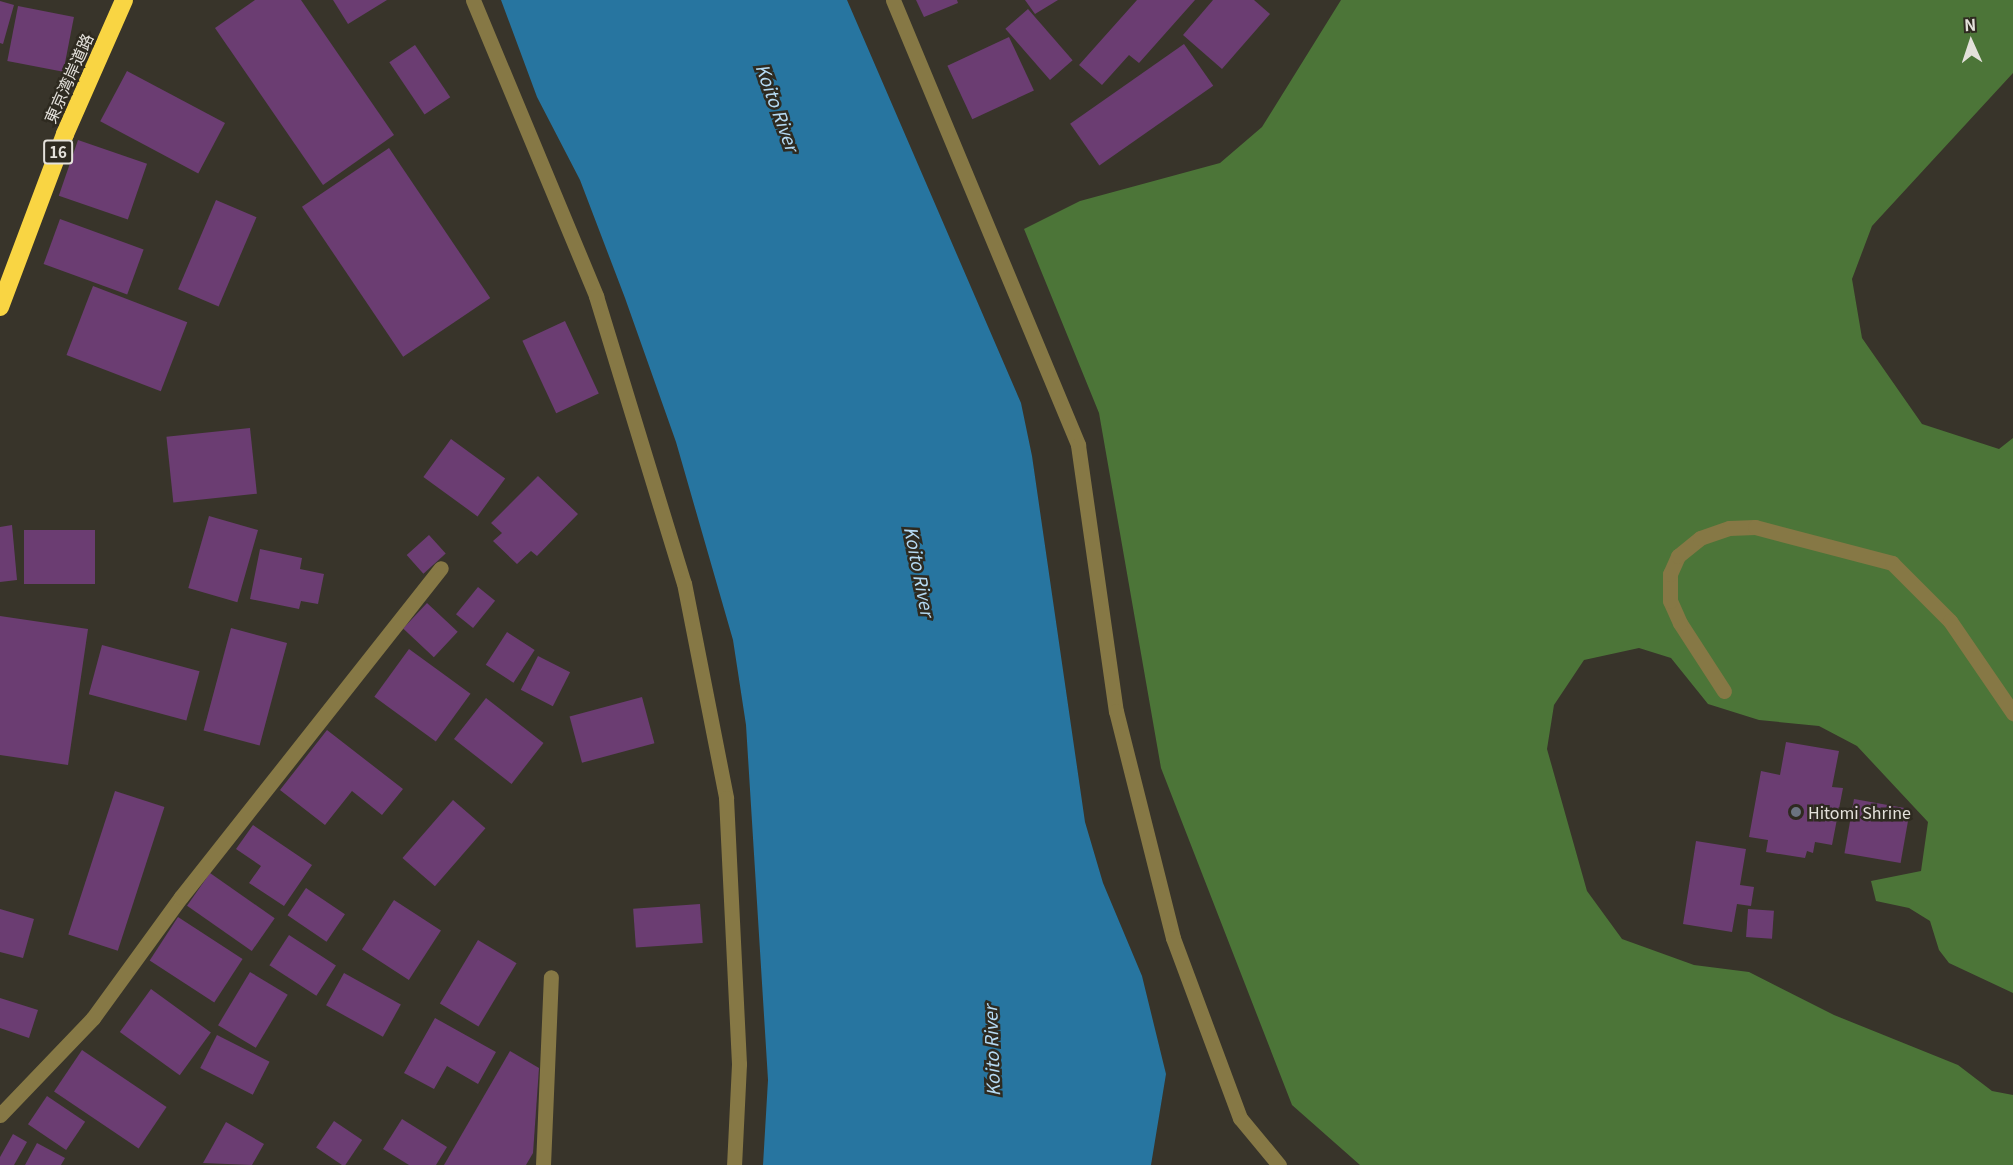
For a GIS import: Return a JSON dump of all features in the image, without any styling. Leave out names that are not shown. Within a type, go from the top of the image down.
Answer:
[{"type":"highway","name":"東京湾岸道路","points":[[0,308],[65,134],[124,0]]},
{"type":"street","points":[[473,0],[596,296],[684,583],[726,798],[739,1064],[734,1165]]},
{"type":"street","points":[[893,0],[1078,445],[1116,711],[1173,938],[1240,1118],[1276,1164]]},
{"type":"street","points":[[1724,691],[1680,623],[1670,601],[1670,574],[1678,556],[1700,538],[1729,528],[1755,527],[1892,563],[1950,621],[2013,713]]},
{"type":"street","points":[[0,1115],[93,1018],[181,897],[441,568]]},
{"type":"street","points":[[543,1165],[551,976]]},
{"type":"green space","points":[[1341,0],[2013,0],[2013,73],[1872,226],[1852,279],[1862,338],[1922,424],[1999,449],[2013,438],[2013,993],[1949,963],[1939,950],[1930,921],[1909,908],[1876,901],[1871,881],[1921,871],[1928,822],[1857,746],[1819,726],[1759,720],[1708,704],[1671,658],[1639,648],[1584,660],[1554,705],[1547,749],[1587,891],[1622,939],[1694,965],[1749,972],[1834,1015],[1958,1065],[1992,1091],[2013,1095],[2013,1165],[1360,1165],[1292,1105],[1161,768],[1099,413],[1024,229],[1080,201],[1220,163],[1262,127]]},
{"type":"water","name":"Koito River","points":[[501,0],[847,0],[1021,403],[1032,456],[1085,822],[1103,883],[1142,976],[1166,1074],[1151,1165],[763,1165],[768,1080],[746,725],[733,640],[676,442],[625,298],[580,180],[537,97]]},
{"type":"building","points":[[255,0],[301,0],[394,135],[323,185],[215,28]]},
{"type":"building","points":[[333,0],[387,0],[348,24]]},
{"type":"building","points":[[916,0],[957,0],[958,3],[924,17]]},
{"type":"building","points":[[1025,0],[1058,0],[1035,14]]},
{"type":"building","points":[[1137,0],[1195,0],[1139,63],[1129,55],[1102,85],[1079,65]]},
{"type":"building","points":[[1213,0],[1254,0],[1270,14],[1222,69],[1183,35]]},
{"type":"building","points":[[0,1],[14,5],[3,44],[0,43]]},
{"type":"building","points":[[18,6],[74,17],[63,72],[7,61]]},
{"type":"building","points":[[1028,9],[1073,60],[1050,80],[1005,29]]},
{"type":"building","points":[[1009,37],[1034,90],[972,119],[947,66]]},
{"type":"building","points":[[1184,44],[1213,86],[1099,166],[1070,124]]},
{"type":"building","points":[[415,45],[450,97],[425,115],[389,62]]},
{"type":"building","points":[[127,71],[225,123],[198,173],[100,121]]},
{"type":"building","points":[[78,140],[147,164],[128,220],[59,196]]},
{"type":"building","points":[[389,148],[490,298],[403,357],[302,207]]},
{"type":"building","points":[[216,200],[257,217],[219,306],[178,289]]},
{"type":"building","points":[[60,219],[144,249],[127,295],[44,264]]},
{"type":"building","points":[[93,286],[187,322],[161,391],[66,355]]},
{"type":"building","points":[[565,321],[599,394],[556,413],[522,341]]},
{"type":"building","points":[[250,428],[257,494],[173,502],[166,437]]},
{"type":"building","points":[[451,439],[505,478],[478,516],[423,477]]},
{"type":"building","points":[[538,476],[578,514],[537,556],[531,551],[517,564],[493,541],[502,533],[491,523]]},
{"type":"building","points":[[209,516],[258,530],[237,602],[188,588]]},
{"type":"building","points":[[12,525],[17,580],[0,582],[0,527]]},
{"type":"building","points":[[24,530],[95,530],[95,584],[24,584]]},
{"type":"building","points":[[429,535],[446,554],[423,574],[407,555]]},
{"type":"building","points":[[260,549],[302,558],[300,569],[324,574],[318,604],[301,601],[299,609],[250,599]]},
{"type":"building","points":[[478,587],[495,601],[473,628],[456,614]]},
{"type":"building","points":[[427,603],[458,632],[434,657],[403,629]]},
{"type":"building","points":[[0,616],[88,629],[68,765],[0,755]]},
{"type":"building","points":[[231,628],[287,643],[260,745],[204,730]]},
{"type":"building","points":[[507,632],[535,650],[513,683],[486,665]]},
{"type":"building","points":[[102,645],[200,671],[186,720],[89,694]]},
{"type":"building","points":[[409,649],[470,694],[436,741],[374,697]]},
{"type":"building","points":[[538,656],[570,672],[553,706],[521,690]]},
{"type":"building","points":[[642,697],[654,743],[582,763],[570,716]]},
{"type":"building","points":[[486,698],[544,743],[512,784],[454,739]]},
{"type":"building","points":[[327,730],[403,789],[382,815],[352,791],[325,825],[280,790]]},
{"type":"building","name":"Hitomi Shrine","points":[[1786,742],[1839,751],[1832,787],[1843,788],[1832,845],[1815,842],[1813,853],[1807,851],[1805,858],[1766,852],[1768,840],[1749,837],[1761,771],[1780,775]]},
{"type":"building","points":[[115,791],[164,807],[118,951],[68,935]]},
{"type":"building","points":[[1854,799],[1910,809],[1901,863],[1844,853]]},
{"type":"building","points":[[453,800],[485,828],[435,886],[402,858]]},
{"type":"building","points":[[253,825],[312,865],[284,906],[249,883],[261,866],[236,849]]},
{"type":"building","points":[[1696,841],[1746,849],[1740,885],[1754,887],[1751,906],[1737,904],[1732,932],[1683,924]]},
{"type":"building","points":[[210,873],[275,918],[252,951],[187,906]]},
{"type":"building","points":[[306,888],[345,914],[327,942],[288,915]]},
{"type":"building","points":[[394,900],[441,930],[409,980],[362,949]]},
{"type":"building","points":[[700,904],[703,943],[636,948],[633,909]]},
{"type":"building","points":[[0,909],[34,919],[23,958],[0,952]]},
{"type":"building","points":[[1748,909],[1774,911],[1772,939],[1746,937]]},
{"type":"building","points":[[178,917],[243,959],[214,1003],[150,961]]},
{"type":"building","points":[[289,935],[336,965],[316,996],[269,965]]},
{"type":"building","points":[[478,940],[517,963],[478,1027],[440,1003]]},
{"type":"building","points":[[250,972],[288,995],[256,1048],[218,1025]]},
{"type":"building","points":[[344,973],[401,1005],[383,1037],[326,1005]]},
{"type":"building","points":[[151,989],[211,1032],[180,1075],[120,1032]]},
{"type":"building","points":[[0,998],[38,1010],[29,1038],[0,1028]]},
{"type":"building","points":[[435,1018],[496,1052],[478,1084],[447,1066],[434,1089],[404,1073]]},
{"type":"building","points":[[217,1035],[270,1062],[253,1095],[200,1068]]},
{"type":"building","points":[[82,1050],[167,1107],[139,1148],[54,1091]]},
{"type":"building","points":[[510,1051],[539,1068],[533,1153],[526,1165],[444,1165]]},
{"type":"building","points":[[47,1096],[85,1122],[66,1150],[28,1124]]},
{"type":"building","points":[[402,1119],[447,1147],[436,1165],[409,1165],[383,1149]]},
{"type":"building","points":[[334,1121],[362,1140],[345,1165],[316,1148]]},
{"type":"building","points":[[226,1122],[264,1144],[252,1165],[203,1163]]},
{"type":"building","points":[[13,1134],[27,1142],[14,1165],[0,1165],[0,1157]]},
{"type":"building","points":[[37,1143],[65,1158],[61,1165],[25,1165]]},
{"type":"place","name":"Hitomi Shrine","points":[[1796,812]]}]
